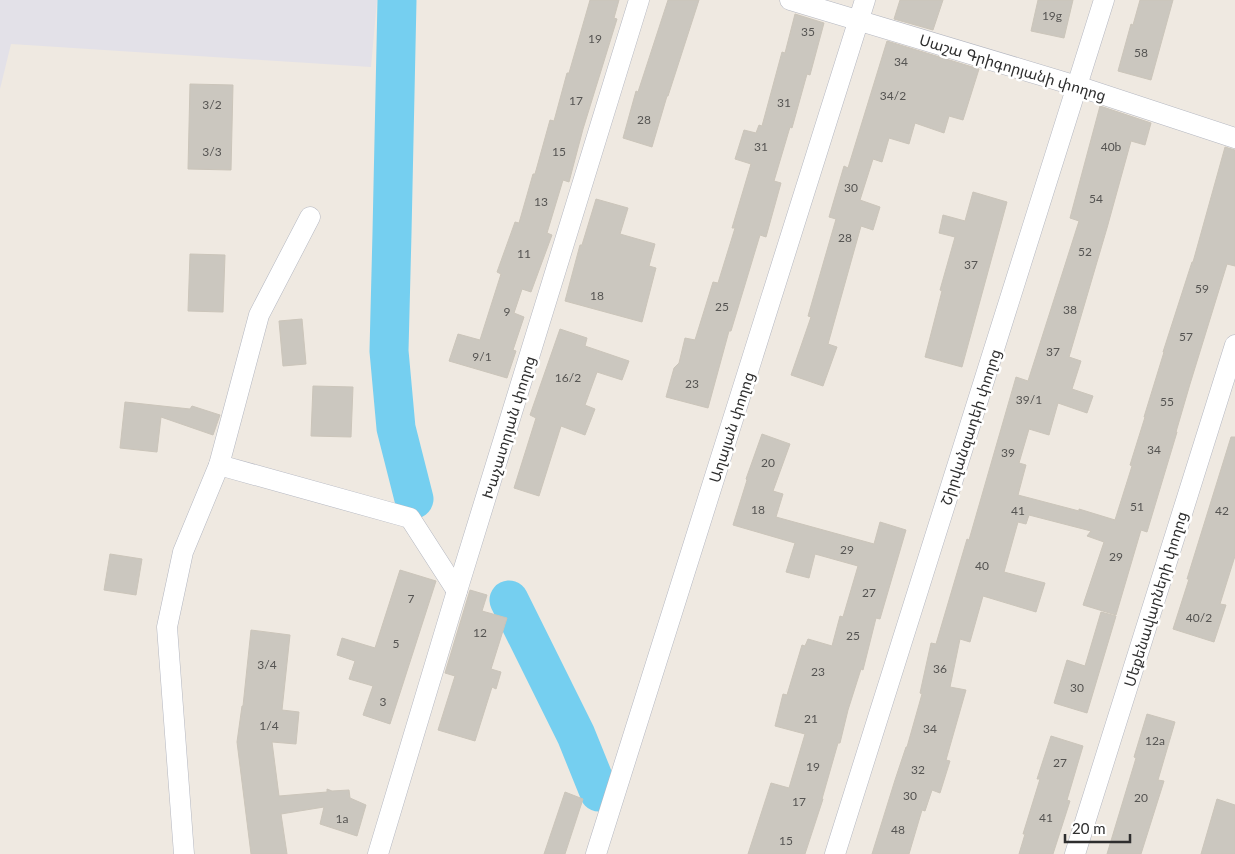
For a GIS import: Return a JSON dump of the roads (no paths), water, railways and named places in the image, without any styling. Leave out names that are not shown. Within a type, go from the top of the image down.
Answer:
[{"type":"street","name":"Խաչատրյան փողոց","points":[[378,854],[639,0]]},
{"type":"street","name":"Սաշա Գրիգորյանի փողոց","points":[[790,0],[1077,86],[1235,138]]},
{"type":"street","name":"Աղայան փողոց","points":[[596,854],[866,0]]},
{"type":"street","name":"Շիրվանզադեի փողոց","points":[[835,854],[1104,0]]},
{"type":"street","points":[[184,854],[167,627],[183,552],[219,465],[259,315],[310,217]]},
{"type":"street","name":"Մեքենավարների փողոց","points":[[1075,854],[1235,345]]},
{"type":"street","points":[[219,465],[410,518],[457,591]]},
{"type":"waterway","points":[[397,0],[389,351],[396,428],[414,499]]},
{"type":"waterway","points":[[509,600],[576,735],[599,792]]}]
